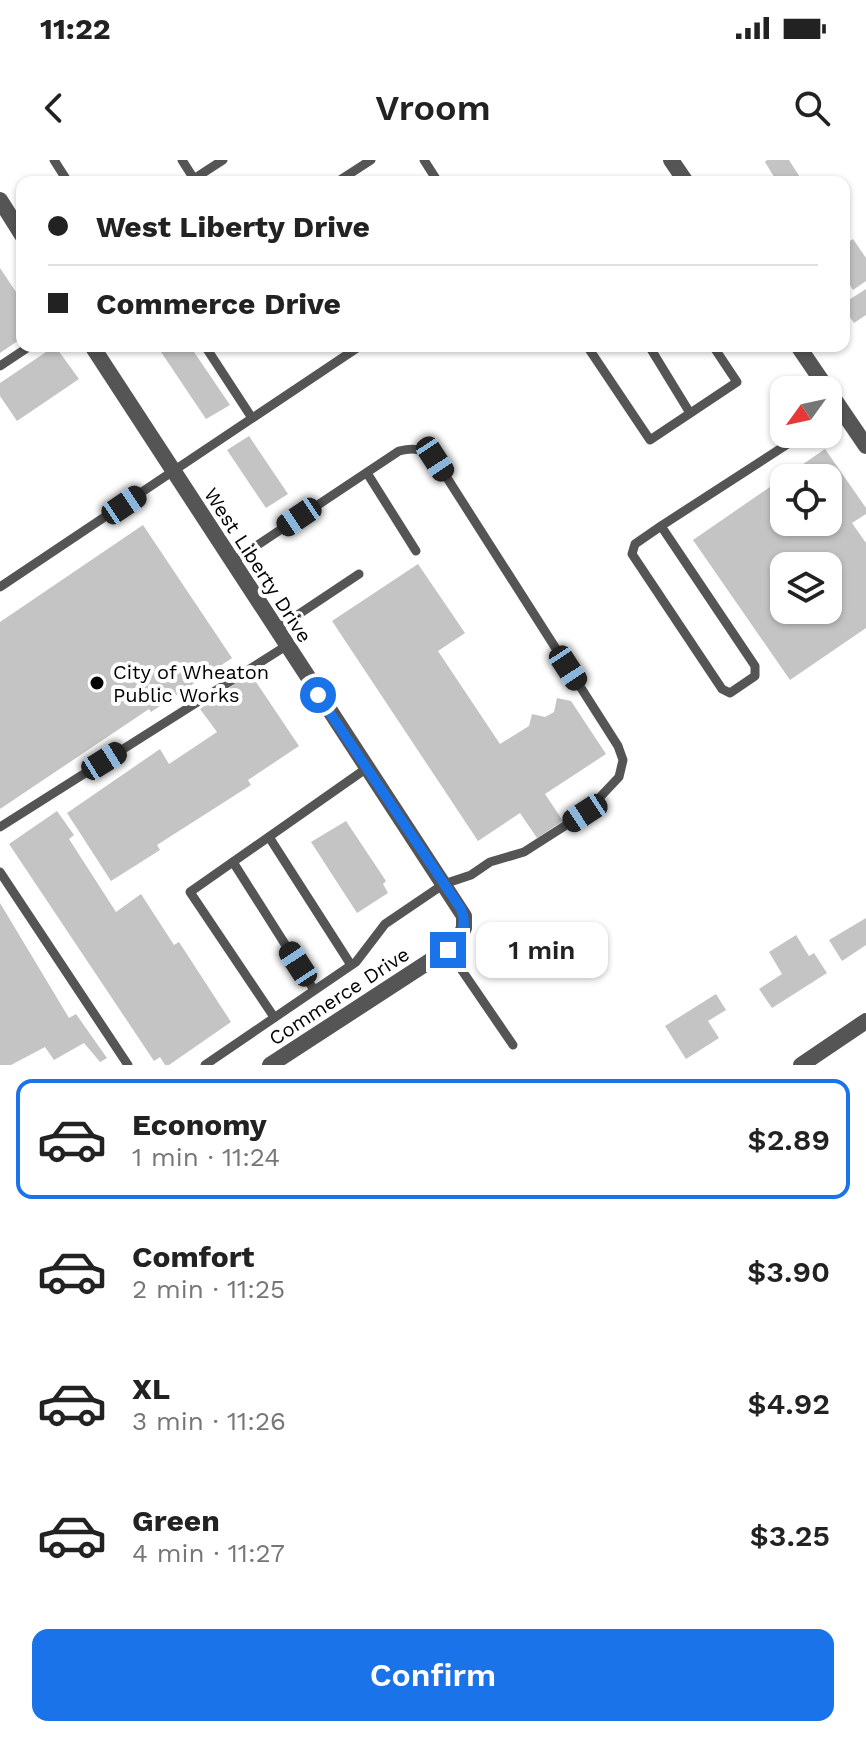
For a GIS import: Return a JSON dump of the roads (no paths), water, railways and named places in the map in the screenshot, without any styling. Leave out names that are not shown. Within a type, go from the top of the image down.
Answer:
[{"type":"street","points":[[0,200],[16,225]]},
{"type":"street","name":"West Liberty Drive","points":[[96,352],[275,630],[461,909],[464,928]]},
{"type":"street","points":[[802,352],[818,376]]},
{"type":"street","points":[[842,422],[866,446]]},
{"type":"street","name":"Commerce Drive","points":[[270,1065],[448,950],[456,944],[464,928]]},
{"type":"street","points":[[801,1065],[866,1021]]},
{"type":"lane","points":[[198,176],[223,160]]},
{"type":"lane","points":[[346,176],[371,160]]},
{"type":"lane","points":[[0,366],[21,352]]},
{"type":"lane","points":[[209,352],[252,418]]},
{"type":"lane","points":[[0,587],[351,352]]},
{"type":"lane","points":[[591,352],[650,440],[737,382],[717,352]]},
{"type":"lane","points":[[653,352],[690,413]]},
{"type":"lane","points":[[205,1065],[351,965],[385,924],[444,884],[471,875],[490,862],[524,852],[585,813],[619,777],[623,760],[618,746],[435,459],[423,450],[412,448],[399,451],[232,562]]},
{"type":"lane","points":[[661,526],[755,666],[755,676],[730,693],[722,689],[632,554],[635,544],[661,526],[781,448]]},
{"type":"lane","points":[[367,473],[416,551]]},
{"type":"lane","points":[[275,630],[359,574]]},
{"type":"lane","points":[[0,827],[286,646]]},
{"type":"lane","points":[[274,1017],[190,892],[367,768]]},
{"type":"lane","points":[[269,837],[351,965]]},
{"type":"lane","points":[[233,862],[314,990]]},
{"type":"lane","points":[[0,872],[128,1065]]},
{"type":"lane","points":[[448,950],[513,1045]]},
{"type":"place","name":"City of Wheaton Public Works","points":[[97,683]]}]
